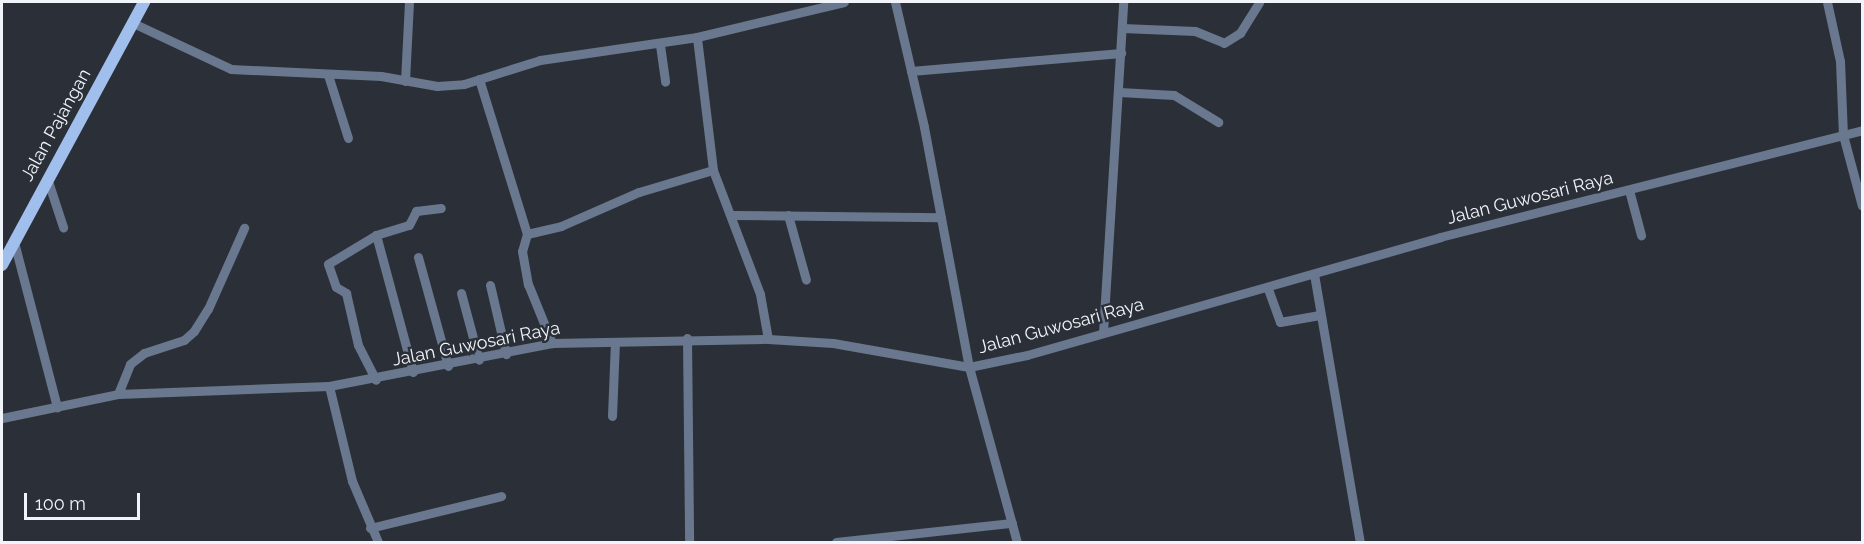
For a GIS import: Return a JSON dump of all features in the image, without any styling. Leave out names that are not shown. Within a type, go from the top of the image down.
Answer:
[{"type":"main road","name":"Jalan Pajangan","points":[[2,266],[47,178],[144,2]]},
{"type":"street","points":[[405,81],[409,2]]},
{"type":"street","points":[[133,23],[231,69],[381,76],[444,86],[479,79],[540,60],[660,45],[844,2]]},
{"type":"street","points":[[895,2],[941,217],[969,366],[1017,543]]},
{"type":"street","points":[[1103,333],[1123,2]]},
{"type":"street","points":[[1122,28],[1196,31],[1224,43],[1240,33],[1259,2]]},
{"type":"street","points":[[1827,2],[1840,61],[1843,135],[1863,206]]},
{"type":"street","points":[[697,37],[713,170],[734,215],[760,294],[768,339]]},
{"type":"street","points":[[660,45],[665,82]]},
{"type":"street","points":[[911,71],[1121,53]]},
{"type":"street","points":[[328,75],[348,138]]},
{"type":"street","points":[[479,79],[527,234],[523,266],[552,343]]},
{"type":"street","points":[[1119,92],[1171,94],[1218,122]]},
{"type":"street","name":"Jalan Guwosari Raya","points":[[2,418],[118,394],[329,386],[376,380],[552,343],[687,338],[768,339],[833,343],[969,366],[1268,289],[1440,237],[1863,130]]},
{"type":"street","points":[[527,234],[561,226],[639,192],[713,170]]},
{"type":"street","points":[[47,178],[63,227]]},
{"type":"street","points":[[1629,190],[1641,236]]},
{"type":"street","points":[[376,380],[358,345],[346,293],[336,287],[328,264],[376,235],[409,225],[416,212],[441,208]]},
{"type":"street","points":[[734,215],[941,217]]},
{"type":"street","points":[[788,215],[806,280]]},
{"type":"street","points":[[118,394],[130,364],[144,353],[184,340],[194,331],[244,228]]},
{"type":"street","points":[[376,235],[413,372]]},
{"type":"street","points":[[14,242],[57,407]]},
{"type":"street","points":[[418,257],[448,366]]},
{"type":"street","points":[[1314,274],[1319,315],[1359,543]]},
{"type":"street","points":[[490,285],[506,354]]},
{"type":"street","points":[[1268,289],[1280,322],[1319,315]]},
{"type":"street","points":[[460,293],[478,360]]},
{"type":"street","points":[[687,338],[688,543]]},
{"type":"street","points":[[612,416],[615,342]]},
{"type":"street","points":[[329,386],[352,481],[378,543]]},
{"type":"street","points":[[370,528],[501,496]]},
{"type":"street","points":[[836,543],[1012,523]]}]
